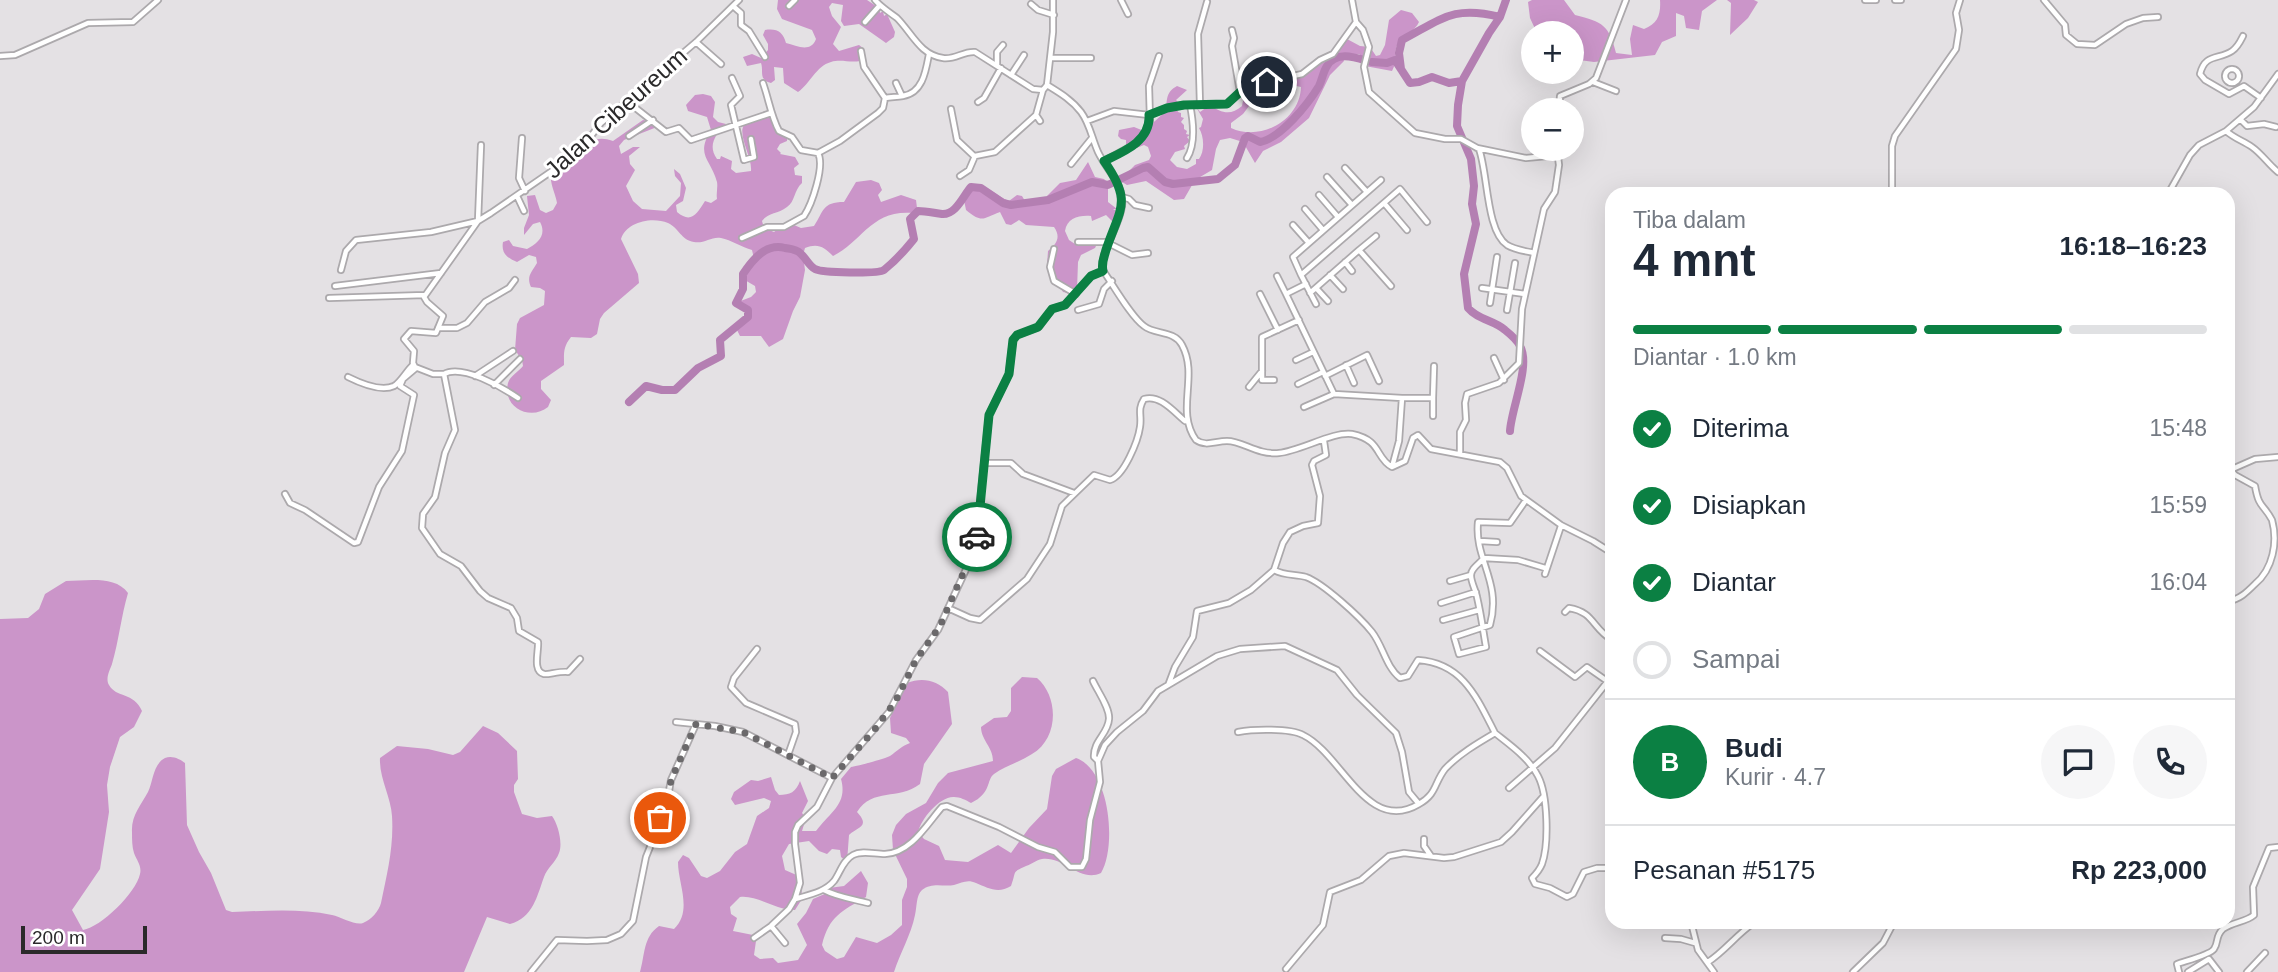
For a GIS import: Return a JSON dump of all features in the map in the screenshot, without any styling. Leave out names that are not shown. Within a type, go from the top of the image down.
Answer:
[{"type":"street","points":[[0,56],[15,55],[88,23],[133,22],[158,0]]},
{"type":"street","name":"Jalan Cibeureum","points":[[341,270],[346,251],[356,240],[431,232],[478,221],[525,191],[578,153],[601,123],[696,42],[739,0]]},
{"type":"street","points":[[789,6],[795,0]]},
{"type":"street","points":[[875,0],[904,25],[920,48],[929,54],[946,58],[973,51],[1032,89],[1043,90]]},
{"type":"street","points":[[974,156],[995,152],[1036,115],[1047,85],[1051,58],[1053,0]]},
{"type":"street","points":[[1121,0],[1128,14]]},
{"type":"street","points":[[1352,0],[1356,22],[1363,30],[1368,44],[1364,67],[1369,92],[1415,133],[1463,140],[1474,147],[1521,157]]},
{"type":"street","points":[[1598,92],[1596,83],[1626,0]]},
{"type":"street","points":[[1865,0],[1876,0]]},
{"type":"street","points":[[1895,0],[1901,0]]},
{"type":"street","points":[[1892,187],[1895,136],[1956,49],[1959,30],[1955,16],[1960,0]]},
{"type":"street","points":[[2044,0],[2065,25],[2066,35],[2077,44],[2095,45],[2126,24],[2143,18],[2158,17]]},
{"type":"street","points":[[1200,105],[1198,34],[1207,2]]},
{"type":"street","points":[[1031,4],[1038,10],[1054,15]]},
{"type":"street","points":[[865,22],[880,5]]},
{"type":"street","points":[[733,6],[741,13],[741,25],[749,30],[765,57]]},
{"type":"street","points":[[1087,121],[1114,111],[1149,115],[1167,108],[1227,104],[1240,92],[1252,93],[1267,82],[1302,74],[1334,53],[1356,22]]},
{"type":"street","points":[[1232,30],[1232,48],[1240,92]]},
{"type":"street","points":[[2243,36],[2231,52],[2211,58],[2200,71],[2205,80],[2229,94],[2233,93],[2239,83],[2261,97]]},
{"type":"street","points":[[696,42],[721,64]]},
{"type":"street","points":[[978,102],[984,98],[999,67],[996,54],[1003,45]]},
{"type":"street","points":[[861,51],[864,67],[885,98]]},
{"type":"street","points":[[885,98],[910,94],[920,85],[929,54]]},
{"type":"street","points":[[1011,75],[1024,55]]},
{"type":"street","points":[[1104,161],[1137,143],[1148,127],[1149,86],[1159,56]]},
{"type":"street","points":[[1051,58],[1091,58]]},
{"type":"street","points":[[2172,187],[2190,155],[2199,145],[2226,131],[2240,119],[2278,74]]},
{"type":"street","points":[[732,78],[740,96],[732,104],[744,160],[754,157],[751,139]]},
{"type":"street","points":[[2273,80],[2278,85]]},
{"type":"street","points":[[763,83],[780,133],[792,136],[801,150],[818,153],[841,141],[881,110],[885,98]]},
{"type":"street","points":[[896,83],[902,96]]},
{"type":"street","points":[[1560,98],[1596,83],[1616,91]]},
{"type":"street","points":[[1047,85],[1072,102],[1087,121],[1092,138],[1119,187],[1122,197],[1118,224],[1102,261],[1103,271],[1143,326],[1173,336],[1182,346],[1188,366],[1185,410],[1193,436],[1200,443],[1232,441],[1266,453],[1283,453],[1347,434],[1365,438],[1373,443],[1386,463],[1392,467]]},
{"type":"street","points":[[628,102],[666,132],[679,128],[691,140],[771,113]]},
{"type":"street","points":[[1187,158],[1191,152],[1190,105]]},
{"type":"street","points":[[951,109],[957,140],[974,156]]},
{"type":"street","points":[[1036,115],[1040,121]]},
{"type":"street","points":[[2240,119],[2248,126],[2264,124],[2276,127]]},
{"type":"street","points":[[629,135],[653,120]]},
{"type":"street","points":[[2226,131],[2268,160],[2278,172]]},
{"type":"street","points":[[522,138],[519,178],[525,191]]},
{"type":"street","points":[[1071,164],[1092,138]]},
{"type":"street","points":[[285,494],[290,503],[306,510],[354,543],[359,542],[379,487],[402,451],[414,395],[404,390],[401,384],[415,366],[415,353],[405,341],[406,334],[415,330],[435,333],[443,316],[425,301],[426,295],[478,221],[481,145]]},
{"type":"street","points":[[1474,147],[1483,162],[1493,217],[1500,237],[1508,245],[1534,253]]},
{"type":"street","points":[[742,239],[767,227],[783,227],[804,216],[821,169],[818,153]]},
{"type":"street","points":[[960,176],[969,170],[974,156]]},
{"type":"street","points":[[1461,454],[1460,432],[1466,420],[1466,397],[1471,391],[1490,387],[1504,380],[1518,366],[1525,294],[1544,209],[1555,192],[1557,161]]},
{"type":"street","points":[[1346,168],[1367,192]]},
{"type":"street","points":[[1326,177],[1352,205]]},
{"type":"street","points":[[1316,304],[1293,257],[1381,180]]},
{"type":"street","points":[[1301,275],[1400,189],[1427,222]]},
{"type":"street","points":[[1319,195],[1338,217]]},
{"type":"street","points":[[517,196],[524,211]]},
{"type":"street","points":[[1122,197],[1130,199],[1135,205],[1149,208]]},
{"type":"street","points":[[1384,203],[1407,230]]},
{"type":"street","points":[[1305,209],[1324,230]]},
{"type":"street","points":[[1293,225],[1309,243]]},
{"type":"street","points":[[1310,293],[1376,236]]},
{"type":"street","points":[[1078,242],[1109,243],[1132,255],[1148,253]]},
{"type":"street","points":[[1054,249],[1050,267],[1053,280],[1076,294]]},
{"type":"street","points":[[1359,250],[1391,286]]},
{"type":"street","points":[[1490,303],[1497,257]]},
{"type":"street","points":[[1345,262],[1352,271]]},
{"type":"street","points":[[1507,310],[1515,263]]},
{"type":"street","points":[[754,938],[789,909],[795,899],[800,879],[795,832],[798,825],[817,807],[832,778],[888,712],[916,660],[938,630],[975,550],[989,415],[1009,374],[1013,340],[1017,335],[1038,327],[1052,309],[1065,305],[1091,276],[1103,271]]},
{"type":"street","points":[[335,286],[441,273]]},
{"type":"street","points":[[1330,275],[1343,289]]},
{"type":"street","points":[[1277,276],[1334,394]]},
{"type":"street","points":[[438,328],[457,328],[467,323],[485,302],[509,288],[515,280]]},
{"type":"street","points":[[1078,310],[1098,304],[1104,289],[1112,282]]},
{"type":"street","points":[[1286,294],[1306,284]]},
{"type":"street","points":[[1316,288],[1328,301]]},
{"type":"street","points":[[1482,288],[1525,294]]},
{"type":"street","points":[[1260,294],[1278,330]]},
{"type":"street","points":[[328,298],[344,300],[426,295]]},
{"type":"street","points":[[1274,380],[1262,380],[1262,337],[1299,320]]},
{"type":"street","points":[[474,376],[513,351]]},
{"type":"street","points":[[1296,360],[1314,352]]},
{"type":"street","points":[[1298,384],[1367,355],[1379,381]]},
{"type":"street","points":[[1494,358],[1504,380]]},
{"type":"street","points":[[494,385],[520,359]]},
{"type":"street","points":[[1346,365],[1354,383]]},
{"type":"street","points":[[348,377],[368,385],[391,387],[396,385],[404,372],[415,366],[433,373],[444,374],[457,370],[518,398]]},
{"type":"street","points":[[1433,416],[1434,366]]},
{"type":"street","points":[[1249,387],[1262,371]]},
{"type":"street","points":[[444,374],[455,430],[446,453],[435,498],[423,514],[423,530],[440,554],[461,566],[480,591],[488,598],[511,608],[517,618],[519,631],[538,642],[536,663],[542,673],[547,675],[559,670],[571,671],[580,659]]},
{"type":"street","points":[[1304,407],[1334,394],[1433,398]]},
{"type":"street","points":[[948,608],[980,620],[1020,585],[1048,548],[1060,510],[1074,493],[1095,474],[1108,480],[1118,477],[1127,463],[1139,432],[1139,410],[1146,398],[1162,402],[1187,423]]},
{"type":"street","points":[[1392,467],[1399,441],[1402,398]]},
{"type":"street","points":[[1392,467],[1405,461],[1415,435],[1420,436],[1431,449],[1502,463],[1519,495],[1562,526],[1605,549]]},
{"type":"street","points":[[1169,684],[1178,662],[1193,638],[1197,611],[1229,603],[1251,590],[1274,570],[1283,543],[1290,532],[1318,523],[1320,496],[1312,465],[1326,454],[1324,441]]},
{"type":"street","points":[[2235,466],[2255,459],[2278,457]]},
{"type":"street","points":[[985,463],[1011,463],[1023,474],[1074,493]]},
{"type":"street","points":[[2235,472],[2255,486],[2258,502],[2273,522],[2277,551],[2260,580],[2235,599]]},
{"type":"street","points":[[1471,575],[1476,592],[1482,628],[1486,647],[1459,654],[1454,637],[1482,628],[1491,623],[1494,606],[1478,522],[1510,523],[1527,500]]},
{"type":"street","points":[[1484,558],[1518,561],[1545,571],[1562,526]]},
{"type":"street","points":[[1480,541],[1497,542]]},
{"type":"street","points":[[1451,581],[1471,575],[1484,558]]},
{"type":"street","points":[[1274,570],[1305,577],[1325,589],[1373,633],[1389,664],[1400,678],[1406,677],[1419,660],[1458,674],[1466,683],[1494,733],[1514,748],[1533,768],[1540,782],[1546,817],[1544,855],[1532,882],[1567,897],[1574,893],[1584,872],[1605,869]]},
{"type":"street","points":[[1441,603],[1476,592]]},
{"type":"street","points":[[1565,612],[1569,608],[1586,613],[1605,635]]},
{"type":"street","points":[[1443,620],[1479,610]]},
{"type":"street","points":[[795,899],[823,890],[834,881],[850,856],[858,853],[887,854],[901,850],[947,806],[1055,852],[1070,867],[1082,867],[1086,859],[1090,820],[1100,782],[1098,761],[1102,749],[1143,711],[1158,691],[1227,651],[1260,646],[1285,646],[1329,665],[1393,729],[1401,744],[1409,792],[1419,804]]},
{"type":"street","points":[[757,649],[730,687],[746,703],[795,724],[796,732],[788,755]]},
{"type":"street","points":[[1540,651],[1575,677],[1587,667],[1605,676]]},
{"type":"street","points":[[1093,681],[1109,716],[1107,727],[1094,748],[1093,755],[1098,761]]},
{"type":"street","points":[[1509,788],[1555,748],[1605,685]]},
{"type":"street","points":[[676,722],[743,732],[832,778]]},
{"type":"street","points":[[531,972],[557,940],[607,940],[621,934],[633,921],[646,857],[666,807],[671,780],[696,724]]},
{"type":"street","points":[[1238,732],[1280,731],[1302,734],[1322,750],[1378,807],[1398,812],[1419,804],[1432,794],[1443,772],[1452,763],[1494,733]]},
{"type":"street","points":[[1286,969],[1323,925],[1330,892],[1361,880],[1389,856],[1404,853],[1444,858],[1462,856],[1501,842],[1543,796]]},
{"type":"street","points":[[1424,839],[1424,846],[1432,857]]},
{"type":"street","points":[[2235,922],[2250,919],[2254,915],[2254,883],[2268,850],[2278,847]]},
{"type":"street","points":[[823,890],[834,896],[868,903]]},
{"type":"street","points":[[771,926],[785,943]]},
{"type":"street","points":[[1693,929],[1696,943],[1714,972]]},
{"type":"street","points":[[1708,962],[1724,952],[1744,929]]},
{"type":"street","points":[[1853,972],[1883,943],[1890,929]]},
{"type":"street","points":[[2179,972],[2177,964],[2211,952],[2215,947],[2216,937],[2224,929]]},
{"type":"street","points":[[1665,938],[1696,943]]},
{"type":"street","points":[[2247,972],[2265,953]]},
{"type":"street","points":[[2188,972],[2209,959],[2219,972]]},
{"type":"shaded area","points":[[778,0],[867,0],[879,8],[880,13],[883,11],[884,16],[887,14],[895,32],[894,37],[886,43],[859,24],[844,26],[841,21],[843,5],[832,3],[829,7],[832,16],[841,27],[833,44],[839,51],[859,45],[863,48],[860,61],[835,61],[826,64],[798,92],[784,83],[783,68],[774,67],[775,80],[767,82],[763,77],[761,63],[747,66],[743,57],[752,54],[761,58],[768,50],[763,35],[765,30],[779,32],[786,43],[795,46],[807,47],[814,43],[816,39],[812,30],[782,19],[777,9]]},
{"type":"shaded area","points":[[1564,0],[1575,15],[1603,26],[1611,36],[1616,53],[1632,55],[1630,39],[1633,25],[1644,29],[1653,24],[1659,14],[1660,0],[1717,0],[1702,11],[1699,30],[1686,28],[1684,16],[1676,13],[1676,36],[1662,42],[1655,55],[1594,62],[1584,61],[1584,21],[1531,21],[1528,2]]},
{"type":"shaded area","points":[[1727,0],[1758,2],[1748,18],[1730,35],[1731,3]]},
{"type":"shaded area","points":[[1401,10],[1412,13],[1419,22],[1398,43],[1392,71],[1365,66],[1368,61],[1359,54],[1342,56],[1344,61],[1330,75],[1309,118],[1281,142],[1263,151],[1255,163],[1243,142],[1230,138],[1220,140],[1212,170],[1195,180],[1184,199],[1174,200],[1146,181],[1127,185],[1122,182],[1121,179],[1135,165],[1149,160],[1151,156],[1148,147],[1144,145],[1129,151],[1126,148],[1126,140],[1118,136],[1119,130],[1134,127],[1144,131],[1166,111],[1167,99],[1173,88],[1177,86],[1187,90],[1176,100],[1178,102],[1175,105],[1184,118],[1181,122],[1186,134],[1190,135],[1187,137],[1190,141],[1184,146],[1185,149],[1175,152],[1170,160],[1177,167],[1187,169],[1196,164],[1203,148],[1199,128],[1203,119],[1195,105],[1200,112],[1210,105],[1222,111],[1234,111],[1242,106],[1253,84],[1267,78],[1270,83],[1258,100],[1252,102],[1243,114],[1231,123],[1231,128],[1254,132],[1277,125],[1294,109],[1299,99],[1301,87],[1287,84],[1285,79],[1309,67],[1347,39],[1360,46],[1370,47],[1376,56],[1380,55],[1385,45],[1389,20]]},
{"type":"shaded area","points":[[695,95],[711,96],[715,102],[713,117],[726,124],[714,140],[714,154],[717,159],[721,156],[732,161],[731,169],[736,173],[751,171],[743,136],[743,128],[747,122],[771,117],[771,122],[776,123],[787,134],[787,141],[777,149],[780,154],[795,157],[799,164],[794,168],[795,175],[802,176],[802,183],[790,205],[762,221],[764,228],[774,232],[787,222],[801,228],[814,226],[827,206],[844,202],[856,182],[871,180],[879,183],[882,190],[878,195],[881,202],[901,195],[916,200],[917,208],[912,213],[886,216],[833,256],[820,247],[805,248],[805,270],[800,297],[783,339],[769,347],[761,336],[740,336],[737,330],[750,315],[750,308],[738,302],[756,292],[755,286],[743,279],[755,263],[752,250],[721,238],[690,241],[672,225],[662,221],[640,222],[628,228],[621,239],[638,274],[639,283],[604,313],[597,334],[591,338],[571,337],[565,347],[564,365],[541,381],[541,389],[551,400],[548,407],[534,413],[519,410],[509,399],[507,392],[512,376],[523,366],[515,350],[517,324],[520,318],[544,305],[545,291],[531,287],[529,280],[537,263],[536,257],[529,255],[517,262],[510,259],[505,255],[503,242],[509,240],[513,246],[527,249],[542,235],[540,222],[533,224],[524,235],[529,215],[527,196],[535,195],[540,210],[546,213],[553,210],[557,203],[551,176],[554,164],[559,158],[594,140],[613,141],[643,120],[651,121],[657,127],[624,140],[619,146],[621,154],[633,147],[640,147],[629,156],[630,164],[635,170],[626,186],[633,201],[642,209],[666,211],[680,196],[681,183],[675,176],[674,169],[680,174],[686,188],[683,201],[676,205],[677,212],[686,217],[693,216],[705,201],[711,203],[717,199],[717,182],[704,152],[711,130],[707,117],[688,111],[686,105]]},
{"type":"shaded area","points":[[1088,162],[1095,177],[1108,183],[1108,202],[1120,213],[1114,215],[1120,219],[1118,223],[1113,222],[1106,215],[1092,221],[1091,216],[1082,216],[1068,223],[1065,231],[1069,240],[1078,246],[1087,241],[1097,244],[1095,248],[1081,255],[1078,262],[1077,290],[1073,294],[1063,292],[1047,265],[1048,251],[1058,237],[1054,227],[1026,225],[1019,220],[1011,225],[1006,224],[1000,212],[986,218],[976,217],[966,210],[964,200],[970,187],[982,186],[1009,201],[1017,195],[1022,196],[1025,201],[1042,201],[1060,183],[1076,180]]},
{"type":"shaded area","points":[[66,581],[108,581],[128,593],[108,680],[112,689],[130,698],[142,711],[134,727],[120,737],[110,767],[107,785],[109,812],[100,869],[72,910],[83,930],[108,916],[137,882],[140,868],[133,848],[133,821],[158,764],[170,757],[185,763],[187,825],[226,910],[308,911],[360,924],[366,922],[377,912],[381,903],[392,838],[391,809],[381,773],[380,758],[397,746],[453,755],[460,752],[483,726],[498,733],[517,751],[518,779],[514,792],[522,814],[537,818],[552,816],[559,834],[559,853],[545,874],[529,912],[510,924],[487,917],[464,972],[0,972],[0,619],[28,618],[39,609],[45,594]]},
{"type":"shaded area","points":[[1022,677],[1037,678],[1044,686],[1052,706],[1051,728],[1041,747],[994,774],[982,795],[971,803],[954,797],[937,804],[918,832],[924,839],[939,846],[945,860],[968,862],[998,845],[1011,853],[1047,809],[1052,776],[1056,769],[1076,758],[1087,765],[1096,777],[1107,810],[1109,845],[1101,873],[1086,875],[1058,861],[1042,859],[1016,871],[1011,886],[1002,890],[970,881],[926,888],[919,895],[911,930],[894,972],[640,972],[650,935],[659,926],[674,929],[683,914],[678,862],[683,855],[689,858],[701,876],[707,878],[720,871],[735,852],[747,844],[757,816],[769,808],[771,801],[764,798],[735,805],[731,799],[734,792],[751,780],[771,777],[779,795],[786,794],[797,788],[800,781],[808,801],[802,813],[806,818],[802,831],[816,831],[840,801],[843,788],[841,779],[851,767],[890,756],[910,743],[906,738],[891,733],[890,718],[907,683],[929,681],[948,692],[952,724],[924,764],[920,784],[903,792],[870,799],[863,804],[857,812],[863,824],[849,835],[847,862],[841,857],[840,850],[832,849],[827,854],[819,851],[809,841],[789,844],[782,856],[785,870],[801,877],[802,899],[795,910],[747,897],[740,897],[730,907],[731,914],[737,918],[733,931],[753,935],[756,941],[754,955],[760,959],[773,958],[778,963],[798,960],[807,945],[797,924],[813,899],[827,893],[829,888],[844,886],[861,871],[868,883],[866,897],[838,915],[828,927],[822,945],[825,951],[837,959],[844,957],[856,937],[877,943],[891,935],[902,925],[902,900],[907,887],[907,879],[893,850],[892,835],[896,825],[906,814],[926,803],[938,783],[948,773],[993,761],[981,727],[994,718],[1007,717],[1011,711],[1011,688]]},
{"type":"waterway","points":[[1506,0],[1500,17],[1462,81],[1457,126],[1471,159],[1474,186],[1472,204],[1476,224],[1464,274],[1468,308],[1513,337],[1523,354],[1522,375],[1510,431]]},
{"type":"waterway","points":[[1401,69],[1399,53],[1402,40],[1428,26],[1459,13],[1500,17]]},
{"type":"waterway","points":[[629,402],[646,386],[675,390],[698,368],[721,356],[720,340],[748,317],[748,310],[736,303],[743,289],[743,274],[766,250],[778,247],[795,250],[813,268],[820,270],[880,271],[892,263],[914,239],[910,219],[918,211],[947,213],[955,208],[971,187],[981,188],[1003,203],[1011,205],[1048,200],[1092,182],[1108,185],[1148,167],[1165,182],[1173,184],[1218,179],[1235,165],[1245,138],[1248,136],[1260,142],[1268,139],[1293,119],[1319,86],[1331,61],[1345,56],[1367,61]]},
{"type":"waterway","points":[[1372,62],[1387,63],[1395,60],[1410,83],[1432,77],[1449,83],[1462,81]]},
{"type":"way so far","points":[[660,818],[666,807],[671,780],[696,724],[743,732],[832,778],[895,702],[916,660],[940,626],[972,559],[977,537]]},
{"type":"route","points":[[977,537],[989,415],[1009,374],[1013,340],[1017,335],[1035,330],[1054,307],[1065,305],[1091,276],[1103,271],[1102,261],[1118,224],[1122,200],[1119,187],[1104,161],[1137,143],[1148,127],[1149,115],[1184,105],[1227,104],[1240,92],[1253,93],[1267,82]]}]
